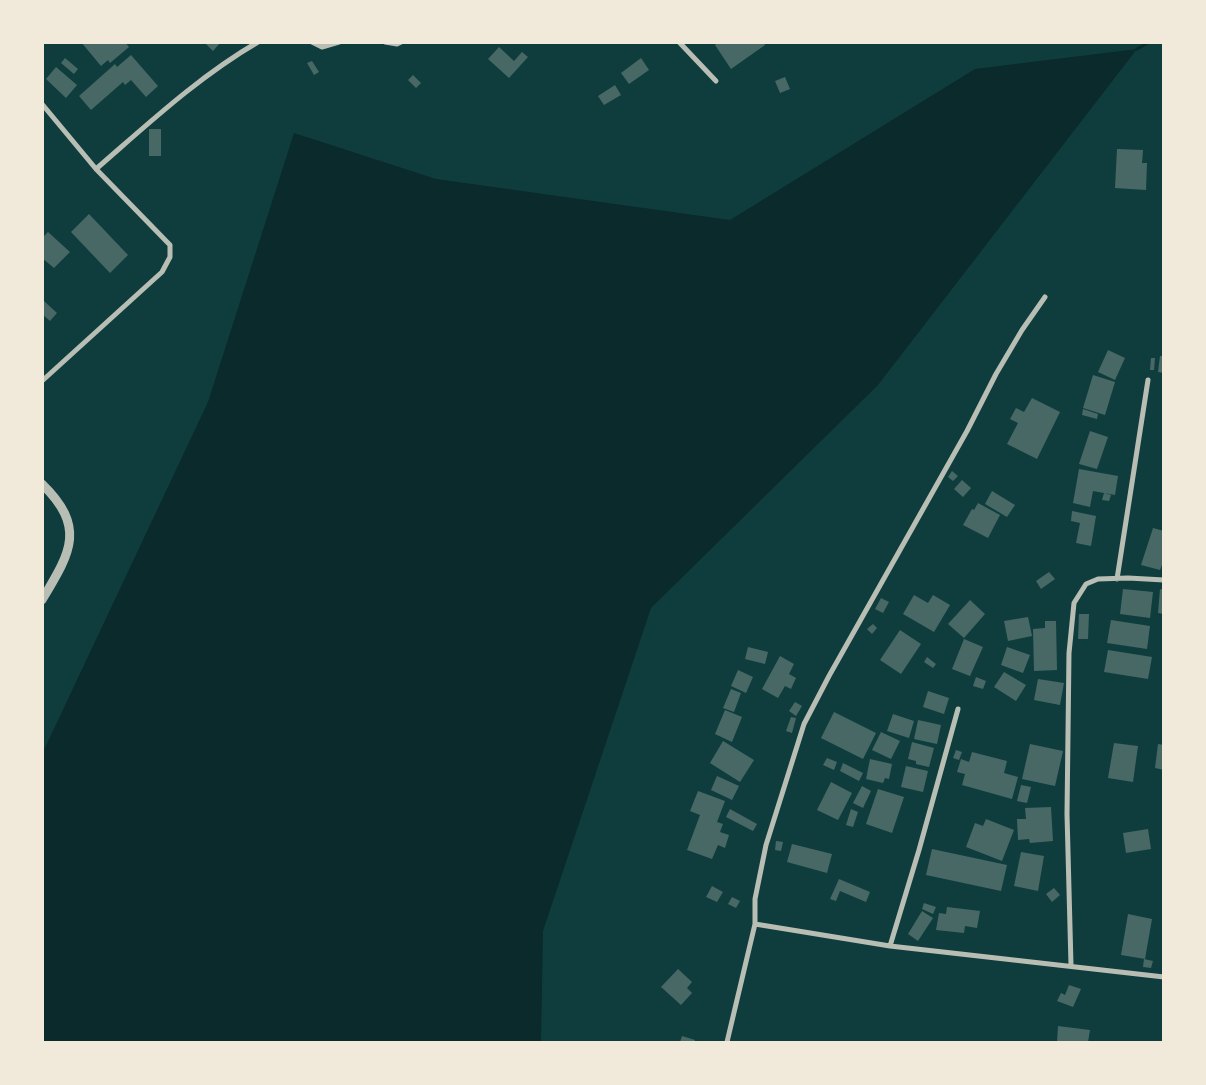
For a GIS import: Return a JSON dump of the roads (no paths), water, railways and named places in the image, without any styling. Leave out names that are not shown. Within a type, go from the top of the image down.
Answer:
[{"type":"street","points":[[96,169],[194,85],[258,42]]},
{"type":"street","points":[[312,42],[322,47],[340,42]]},
{"type":"street","points":[[385,42],[397,44],[401,42]]},
{"type":"street","points":[[679,42],[716,81]]},
{"type":"street","points":[[42,104],[96,169],[170,245],[170,257],[162,272],[42,381]]},
{"type":"street","points":[[727,1042],[755,924],[755,899],[766,846],[804,724],[967,430],[996,374],[1022,330],[1046,297]]},
{"type":"street","points":[[1117,579],[1148,380]]},
{"type":"street","points":[[42,484],[54,496],[65,512],[71,530],[69,552],[61,570],[42,600]]},
{"type":"street","points":[[1070,965],[1067,814],[1069,653],[1074,603],[1086,584],[1098,579],[1164,580]]},
{"type":"street","points":[[890,946],[919,850],[958,708]]},
{"type":"street","points":[[755,924],[890,946],[1164,976]]},
{"type":"water","points":[[1137,49],[878,385],[651,608],[543,931],[541,1042],[43,1042],[43,752],[208,402],[294,133],[436,179],[730,220],[975,69]]},
{"type":"waterway","points":[[1137,49],[1149,42]]}]
